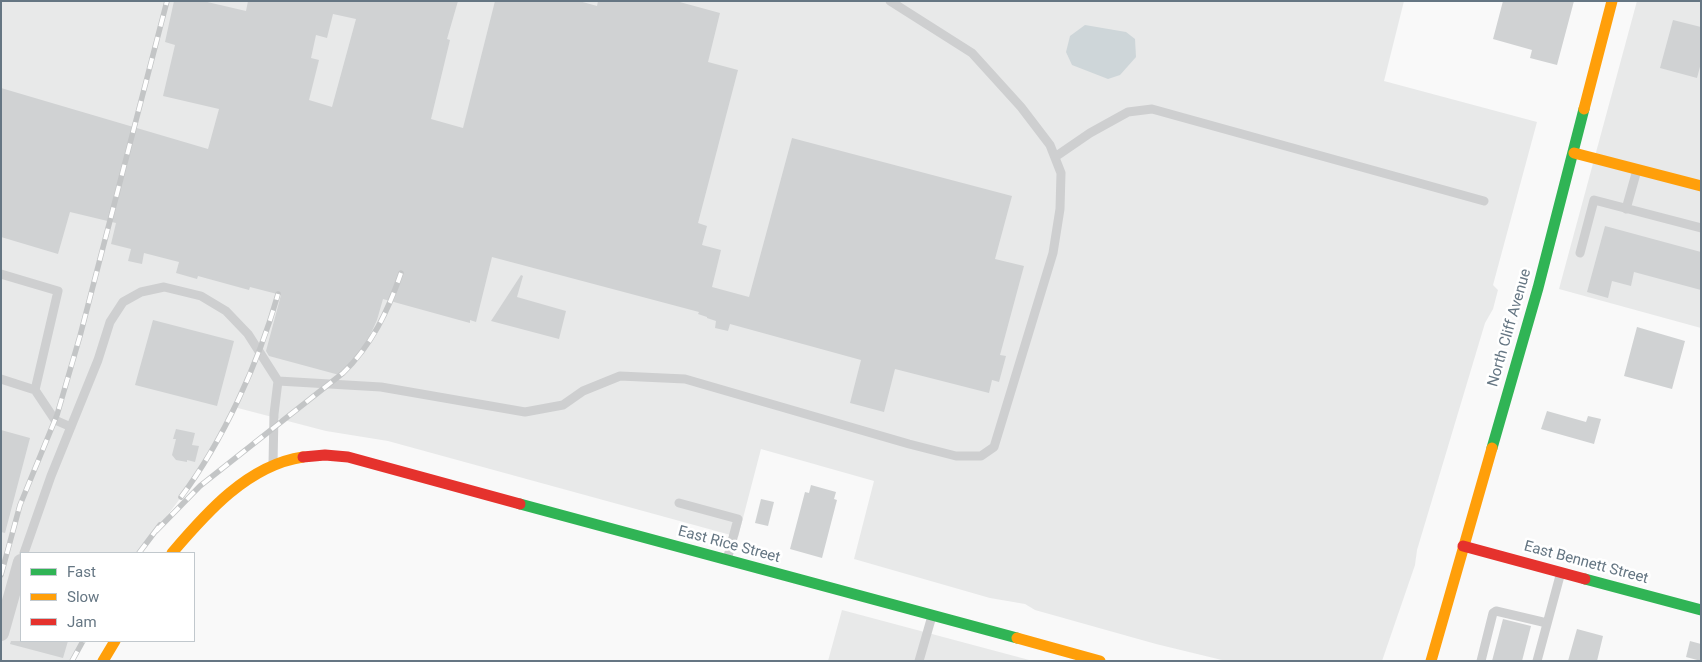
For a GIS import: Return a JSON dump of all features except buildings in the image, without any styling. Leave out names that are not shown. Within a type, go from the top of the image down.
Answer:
[{"type":"street","name":"North Cliff Avenue","points":[[1431,661],[1538,288],[1612,1]]},
{"type":"street","points":[[1574,153],[1701,186]]},
{"type":"street","name":"East Rice Street","points":[[173,552],[213,507],[237,488],[273,465],[318,454],[350,458],[932,615],[1042,649],[1100,661]]},
{"type":"street","name":"East Bennett Street","points":[[1463,546],[1701,610]]},
{"type":"street","points":[[1,633],[20,566]]},
{"type":"street","points":[[1418,661],[1442,622]]},
{"type":"street","points":[[103,661],[113,642]]},
{"type":"lane","points":[[278,381],[381,387],[525,412],[563,405],[583,391],[620,376],[685,378],[909,444],[956,456],[982,456],[994,447],[1053,253],[1060,209],[1061,173],[1050,145],[1021,107],[972,53],[890,1]]},
{"type":"lane","points":[[1055,157],[1090,133],[1128,112],[1152,109],[1484,201]]},
{"type":"lane","points":[[1626,209],[1637,170]]},
{"type":"lane","points":[[1580,253],[1594,200],[1701,228]]},
{"type":"lane","points":[[1,274],[58,291],[34,390]]},
{"type":"lane","points":[[24,552],[51,476],[98,360],[110,322],[124,302],[141,292],[164,287],[201,296],[226,311],[248,334],[278,381],[274,414],[273,465]]},
{"type":"lane","points":[[1,379],[34,390],[54,420],[71,427]]},
{"type":"lane","points":[[679,503],[738,519],[727,560]]},
{"type":"lane","points":[[1537,661],[1561,572]]},
{"type":"lane","points":[[1481,661],[1496,611],[1547,623]]},
{"type":"lane","points":[[919,661],[932,615]]},
{"type":"shaded area","points":[[1,1],[1404,1],[1384,81],[1537,122],[1493,285],[1498,290],[1493,309],[1485,323],[1417,550],[1415,565],[1382,661],[1226,661],[1156,644],[1035,610],[1025,604],[990,598],[854,559],[874,481],[761,449],[738,537],[388,441],[326,431],[234,407],[205,461],[185,492],[140,552],[20,552],[20,642],[82,642],[72,661],[1,661]]},
{"type":"shaded area","points":[[1637,1],[1701,1],[1701,328],[1559,289]]},
{"type":"shaded area","points":[[1085,25],[1126,32],[1135,39],[1136,57],[1120,75],[1108,79],[1072,65],[1066,52],[1070,36]]},
{"type":"shaded area","points":[[842,610],[1033,661],[828,661]]},
{"type":"railway","points":[[1,575],[20,505],[57,415],[80,336],[167,1]]},
{"type":"railway","points":[[156,531],[200,486],[343,373],[362,351],[378,327],[391,301],[401,273]]},
{"type":"railway","points":[[181,497],[211,451],[238,400],[261,347],[278,294]]},
{"type":"railway","points":[[140,552],[160,525]]},
{"type":"railway","points":[[72,661],[82,642]]},
{"type":"traffic: fast","points":[[1492,448],[1538,288],[1584,109]]},
{"type":"traffic: fast","points":[[520,504],[1017,638]]},
{"type":"traffic: fast","points":[[1585,579],[1701,610]]},
{"type":"traffic: slow","points":[[1584,109],[1612,1]]},
{"type":"traffic: slow","points":[[1574,153],[1701,186]]},
{"type":"traffic: slow","points":[[1431,661],[1492,448]]},
{"type":"traffic: slow","points":[[173,552],[214,507],[246,480],[283,462],[303,457]]},
{"type":"traffic: slow","points":[[1017,638],[1100,661]]},
{"type":"traffic: slow","points":[[103,661],[114,642]]},
{"type":"traffic: jam","points":[[303,457],[325,455],[348,457],[520,504]]},
{"type":"traffic: jam","points":[[1463,546],[1585,579]]}]
